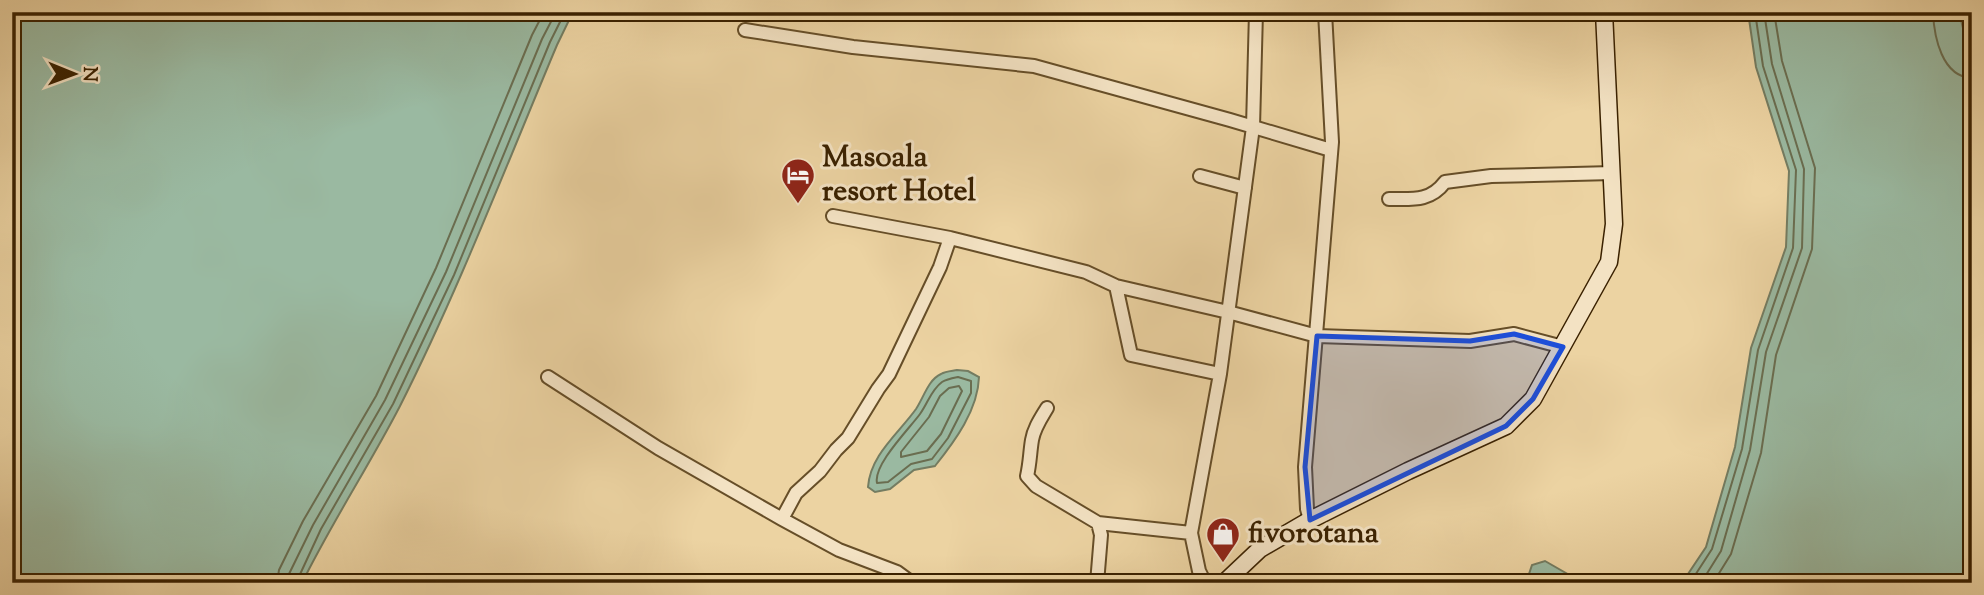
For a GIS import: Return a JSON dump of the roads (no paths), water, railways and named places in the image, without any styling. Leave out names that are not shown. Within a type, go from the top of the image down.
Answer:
[{"type":"main road","points":[[1224,583],[1260,549],[1310,520],[1408,471],[1506,426],[1533,399],[1609,262],[1614,224],[1613,173],[1604,12]]},
{"type":"street","points":[[1205,583],[1199,571],[1191,533],[1220,374],[1253,127],[1256,12]]},
{"type":"street","points":[[1310,520],[1305,467],[1331,150],[1325,12]]},
{"type":"street","points":[[745,30],[853,47],[1034,66],[1331,150]]},
{"type":"street","points":[[1389,199],[1422,198],[1437,193],[1445,182],[1468,179],[1613,173]]},
{"type":"street","points":[[1200,176],[1245,188]]},
{"type":"street","points":[[832,216],[950,238],[1086,272],[1116,286],[1317,336],[1470,341],[1514,334],[1563,347]]},
{"type":"street","points":[[782,519],[796,493],[820,471],[848,438],[889,374],[940,267],[950,238]]},
{"type":"street","points":[[1116,286],[1131,355],[1220,374]]},
{"type":"street","points":[[548,377],[658,449],[839,550],[893,578],[912,583]]},
{"type":"street","points":[[1047,408],[1036,427],[1031,443],[1032,453],[1027,476],[1036,486],[1098,523],[1191,533]]},
{"type":"street","points":[[1097,583],[1101,535],[1098,523]]},
{"type":"water","points":[[12,12],[573,12],[422,362],[302,583],[12,583]]},
{"type":"water","points":[[1748,12],[1959,12],[1972,64],[1972,583],[1682,583],[1706,547],[1735,447],[1751,348],[1786,247],[1789,171],[1756,67]]},
{"type":"water","points":[[957,370],[968,371],[979,377],[978,389],[970,413],[943,456],[935,466],[914,470],[890,489],[875,492],[868,487],[874,465],[886,445],[916,409],[929,385],[941,374]]},
{"type":"water","points":[[1545,561],[1571,576],[1576,583],[1526,583],[1532,565]]},
{"type":"place","name":"Masoala resort Hotel","points":[[798,205]]},
{"type":"place","name":"fivorotana","points":[[1223,564]]}]
